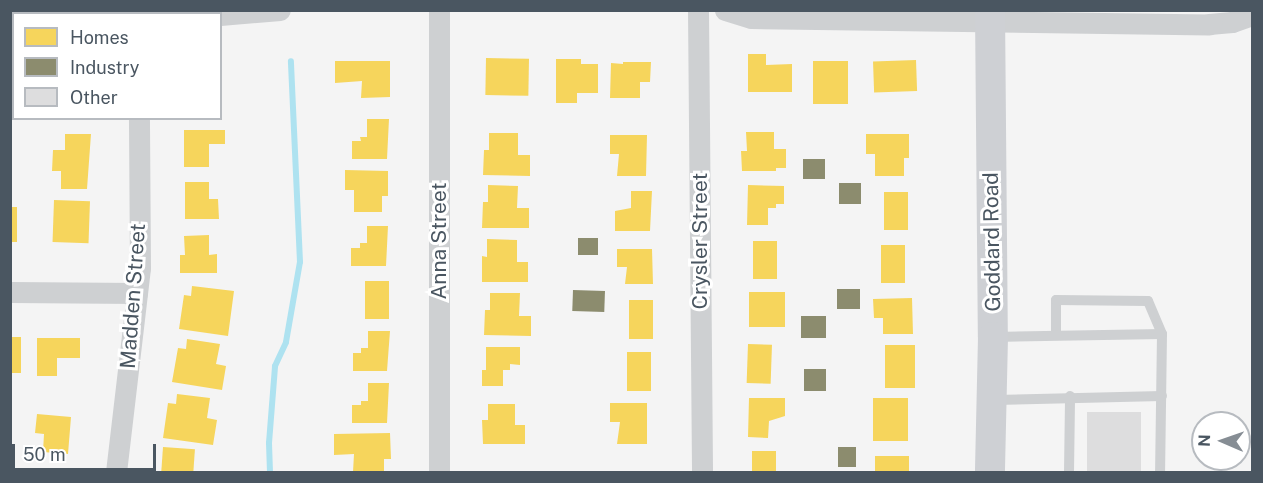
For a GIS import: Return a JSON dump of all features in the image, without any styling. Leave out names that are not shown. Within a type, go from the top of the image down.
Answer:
[{"type":"main road","name":"Goddard Road","points":[[990,16],[993,337],[990,472]]},
{"type":"street","points":[[222,15],[280,10]]},
{"type":"street","name":"Anna Street","points":[[439,10],[439,472]]},
{"type":"street","name":"Crysler Street","points":[[698,10],[702,472]]},
{"type":"street","points":[[725,10],[751,18],[990,16],[1209,24],[1232,22],[1252,15]]},
{"type":"street","name":"Madden Street","points":[[116,472],[140,268],[139,120]]},
{"type":"street","points":[[10,292],[137,293]]},
{"type":"lane","points":[[1056,334],[1056,300],[1148,301],[1162,334],[1160,472]]},
{"type":"lane","points":[[993,337],[1056,334],[1162,334]]},
{"type":"lane","points":[[991,400],[1071,396],[1162,396]]},
{"type":"lane","points":[[1069,472],[1071,396]]},
{"type":"building: Homes","points":[[748,54],[766,54],[766,65],[792,64],[792,92],[748,92]]},
{"type":"building: Homes","points":[[486,58],[529,59],[528,96],[485,95]]},
{"type":"building: Homes","points":[[556,59],[581,59],[581,64],[598,64],[598,93],[577,93],[577,103],[556,103]]},
{"type":"building: Homes","points":[[916,60],[917,91],[874,92],[873,62]]},
{"type":"building: Homes","points":[[335,61],[390,61],[390,97],[361,98],[362,81],[335,83]]},
{"type":"building: Homes","points":[[813,61],[848,61],[848,104],[813,104]]},
{"type":"building: Homes","points":[[623,62],[651,62],[650,82],[640,82],[640,98],[610,98],[611,63],[623,64]]},
{"type":"building: Homes","points":[[10,76],[12,76],[12,108],[10,108]]},
{"type":"building: Homes","points":[[367,119],[389,119],[387,159],[352,159],[352,141],[361,141],[360,137],[367,137]]},
{"type":"building: Homes","points":[[184,130],[225,130],[225,144],[209,144],[209,167],[184,167]]},
{"type":"building: Homes","points":[[746,132],[774,132],[774,149],[786,149],[786,168],[776,168],[776,171],[742,171],[741,151],[747,151]]},
{"type":"building: Homes","points":[[489,133],[518,133],[518,155],[530,155],[530,176],[483,175],[484,150],[489,150]]},
{"type":"building: Homes","points":[[65,134],[91,134],[87,189],[61,189],[61,171],[52,171],[53,150],[65,150]]},
{"type":"building: Homes","points":[[866,134],[909,134],[909,158],[904,158],[904,176],[875,176],[875,154],[866,154]]},
{"type":"building: Homes","points":[[610,135],[647,135],[646,176],[617,176],[619,154],[610,154]]},
{"type":"building: Homes","points":[[345,170],[388,171],[388,196],[382,196],[382,212],[354,212],[354,190],[345,190]]},
{"type":"building: Homes","points":[[185,182],[209,182],[209,199],[218,199],[219,219],[185,219]]},
{"type":"building: Homes","points":[[488,185],[518,186],[517,208],[529,208],[529,228],[482,228],[483,202],[488,202]]},
{"type":"building: Homes","points":[[748,185],[784,186],[784,204],[776,204],[776,208],[768,208],[768,225],[747,225]]},
{"type":"building: Homes","points":[[631,191],[652,191],[650,231],[615,231],[615,211],[631,208]]},
{"type":"building: Homes","points":[[884,192],[908,192],[908,230],[884,230]]},
{"type":"building: Homes","points":[[54,200],[90,201],[89,243],[53,242]]},
{"type":"building: Homes","points":[[10,207],[17,207],[17,242],[10,242]]},
{"type":"building: Homes","points":[[367,226],[388,226],[386,266],[351,266],[351,248],[360,248],[360,243],[367,243]]},
{"type":"building: Homes","points":[[209,235],[209,255],[217,254],[217,273],[180,273],[180,255],[185,255],[184,236]]},
{"type":"building: Homes","points":[[487,239],[517,240],[517,262],[528,262],[528,282],[482,282],[482,256],[487,257]]},
{"type":"building: Homes","points":[[753,241],[777,241],[777,279],[753,279]]},
{"type":"building: Homes","points":[[881,245],[905,245],[905,283],[881,283]]},
{"type":"building: Homes","points":[[617,249],[652,249],[653,284],[625,284],[627,267],[617,267]]},
{"type":"building: Homes","points":[[365,281],[389,281],[389,319],[365,319]]},
{"type":"building: Homes","points":[[192,286],[234,291],[228,336],[179,329],[184,295],[191,296]]},
{"type":"building: Homes","points":[[749,292],[785,292],[785,327],[749,327]]},
{"type":"building: Homes","points":[[490,293],[520,293],[519,316],[531,316],[531,336],[484,335],[485,310],[490,310]]},
{"type":"building: Homes","points":[[912,298],[913,334],[883,334],[883,318],[874,318],[873,299]]},
{"type":"building: Homes","points":[[629,300],[653,300],[653,339],[629,339]]},
{"type":"building: Homes","points":[[368,331],[390,331],[387,371],[353,371],[353,353],[361,353],[361,348],[368,348]]},
{"type":"building: Homes","points":[[10,337],[21,337],[21,373],[10,373]]},
{"type":"building: Homes","points":[[37,338],[80,338],[80,358],[57,358],[57,376],[37,376]]},
{"type":"building: Homes","points":[[187,339],[220,344],[216,364],[226,366],[222,390],[172,382],[178,348],[186,349]]},
{"type":"building: Homes","points":[[748,344],[772,345],[771,384],[747,383]]},
{"type":"building: Homes","points":[[885,345],[915,345],[915,388],[885,388]]},
{"type":"building: Homes","points":[[486,347],[520,347],[520,365],[510,364],[510,370],[503,370],[503,386],[482,386],[482,370],[486,370]]},
{"type":"building: Homes","points":[[627,352],[651,352],[651,391],[627,391]]},
{"type":"building: Homes","points":[[368,383],[389,383],[387,423],[352,423],[352,405],[361,405],[361,401],[368,401]]},
{"type":"building: Homes","points":[[177,394],[210,398],[207,418],[217,420],[213,445],[163,438],[168,403],[176,404]]},
{"type":"building: Homes","points":[[749,398],[785,398],[785,416],[769,421],[768,438],[748,437]]},
{"type":"building: Homes","points":[[873,398],[908,398],[908,441],[873,441]]},
{"type":"building: Homes","points":[[610,403],[647,403],[647,444],[617,444],[620,422],[610,422]]},
{"type":"building: Homes","points":[[488,404],[515,404],[515,425],[525,425],[525,444],[483,444],[482,420],[488,420]]},
{"type":"building: Homes","points":[[37,414],[71,417],[68,454],[43,452],[44,434],[35,433]]},
{"type":"building: Homes","points":[[390,433],[391,459],[384,459],[384,472],[353,472],[354,454],[334,455],[334,434]]},
{"type":"building: Homes","points":[[163,447],[195,449],[193,472],[161,472]]},
{"type":"building: Homes","points":[[752,451],[776,451],[776,472],[752,472]]},
{"type":"building: Homes","points":[[875,456],[909,456],[909,472],[875,472]]},
{"type":"building: Homes","points":[[32,468],[68,471],[68,472],[32,472]]},
{"type":"building: Industry","points":[[803,159],[825,159],[825,179],[803,179]]},
{"type":"building: Industry","points":[[839,183],[861,183],[861,204],[839,204]]},
{"type":"building: Industry","points":[[578,238],[598,238],[598,255],[578,255]]},
{"type":"building: Industry","points":[[837,289],[860,289],[860,309],[837,309]]},
{"type":"building: Industry","points":[[573,290],[605,291],[604,312],[572,311]]},
{"type":"building: Industry","points":[[801,316],[826,316],[826,338],[801,338]]},
{"type":"building: Industry","points":[[804,369],[826,369],[826,391],[804,391]]},
{"type":"building: Industry","points":[[838,447],[856,447],[856,467],[838,467]]},
{"type":"building: Other","points":[[1087,412],[1141,412],[1141,472],[1087,472]]},
{"type":"waterway","points":[[270,472],[269,443],[275,366],[286,342],[300,262],[291,61]]}]
